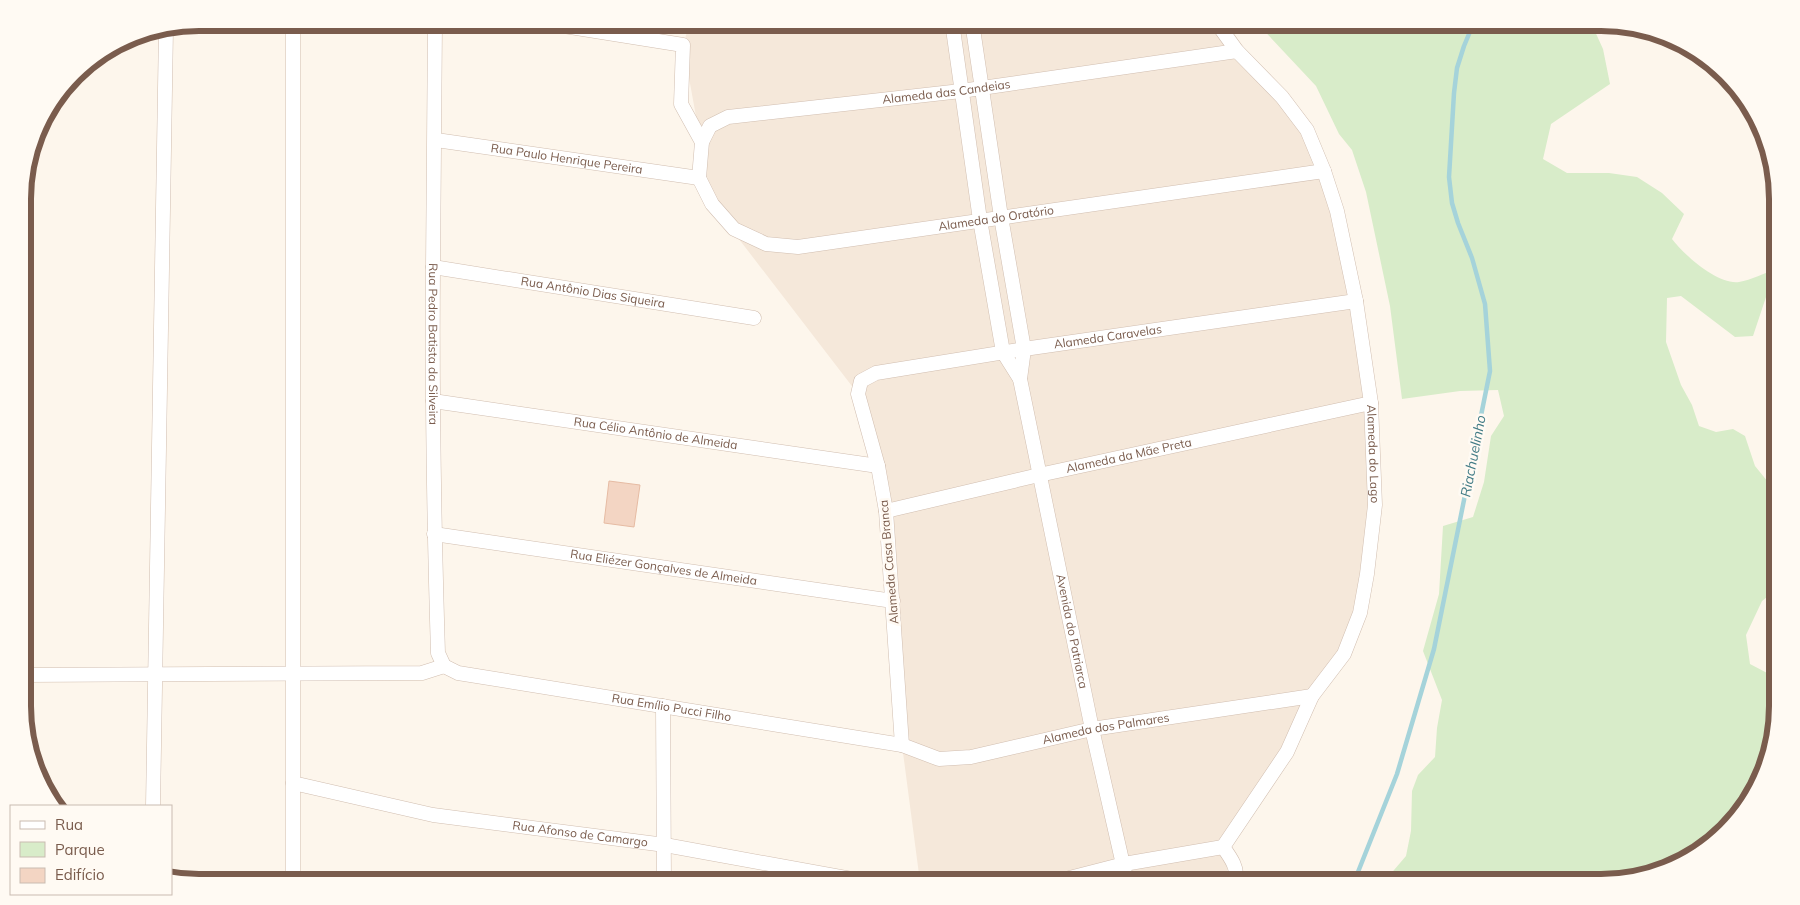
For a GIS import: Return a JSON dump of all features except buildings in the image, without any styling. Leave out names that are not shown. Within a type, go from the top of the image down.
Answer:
[{"type":"street","name":"Avenida do Patriarca","points":[[953,31],[980,220],[1003,352],[1020,379]]},
{"type":"street","name":"Avenida do Patriarca","points":[[973,31],[1001,217],[1024,349],[1020,379],[1092,729],[1126,873]]},
{"type":"street","name":"Alameda do Lago","points":[[1223,31],[1237,50],[1282,97],[1307,130],[1324,171],[1337,211],[1356,301],[1371,403],[1375,505],[1367,574],[1360,613],[1344,654],[1312,696],[1287,752],[1224,847]]},
{"type":"street","points":[[292,874],[293,32]]},
{"type":"street","name":"Rua Pedro Batista da Silveira","points":[[435,32],[436,140],[433,268],[434,534],[438,653],[444,666]]},
{"type":"street","points":[[600,32],[683,45],[681,104],[702,142],[699,178]]},
{"type":"street","points":[[153,805],[166,34]]},
{"type":"street","name":"Alameda das Candeias","points":[[702,142],[710,126],[728,117],[961,91],[1237,50]]},
{"type":"street","name":"Rua Paulo Henrique Pereira","points":[[436,140],[699,178]]},
{"type":"street","name":"Alameda do Oratório","points":[[699,178],[712,204],[734,229],[766,244],[798,247],[1324,171]]},
{"type":"street","name":"Rua Antônio Dias Siqueira","points":[[433,268],[754,318]]},
{"type":"street","name":"Alameda Caravelas","points":[[861,382],[876,373],[1003,352],[1356,301]]},
{"type":"street","name":"Alameda Casa Branca","points":[[861,382],[858,394],[878,466],[886,510],[902,746]]},
{"type":"street","name":"Rua Célio Antônio de Almeida","points":[[433,401],[878,466]]},
{"type":"street","name":"Alameda da Mãe Preta","points":[[886,510],[1371,403]]},
{"type":"street","name":"Rua Eliézer Gonçalves de Almeida","points":[[434,534],[893,601]]},
{"type":"street","points":[[31,675],[422,673],[444,666]]},
{"type":"street","name":"Rua Emílio Pucci Filho","points":[[444,666],[458,673],[902,746]]},
{"type":"street","name":"Alameda dos Palmares","points":[[902,746],[940,759],[970,758],[1092,729],[1312,696]]},
{"type":"street","points":[[663,706],[664,874]]},
{"type":"street","name":"Rua Afonso de Camargo","points":[[293,783],[433,815],[665,846],[820,874]]},
{"type":"street","points":[[1088,873],[1124,864],[1224,847],[1235,864],[1236,873]]},
{"type":"shaded area","points":[[1223,31],[1307,130],[1356,301],[1374,454],[1360,613],[1287,752],[1224,847],[1228,873],[919,873],[902,745],[886,511],[858,394],[712,204],[683,45],[687,32]]},
{"type":"green space","points":[[1265,31],[1595,31],[1603,49],[1610,84],[1551,124],[1543,159],[1567,173],[1609,173],[1637,177],[1662,193],[1684,214],[1672,239],[1702,268],[1721,279],[1739,282],[1769,272],[1769,294],[1767,294],[1753,336],[1735,337],[1681,296],[1667,298],[1666,342],[1681,385],[1692,405],[1699,426],[1716,432],[1733,429],[1745,436],[1755,466],[1769,483],[1769,595],[1762,601],[1746,635],[1750,664],[1769,674],[1766,738],[1751,780],[1727,816],[1711,832],[1675,856],[1633,871],[1611,873],[1391,873],[1406,856],[1411,831],[1412,791],[1418,775],[1435,757],[1437,728],[1442,700],[1423,651],[1439,594],[1443,526],[1473,517],[1484,482],[1491,436],[1504,416],[1498,390],[1460,391],[1402,399],[1390,306],[1366,192],[1352,150],[1339,134],[1316,86]]},
{"type":"waterway","name":"Riachuelinho","points":[[1358,873],[1397,774],[1434,649],[1490,371],[1485,304],[1472,258],[1452,203],[1449,177],[1457,68],[1470,31]]}]
